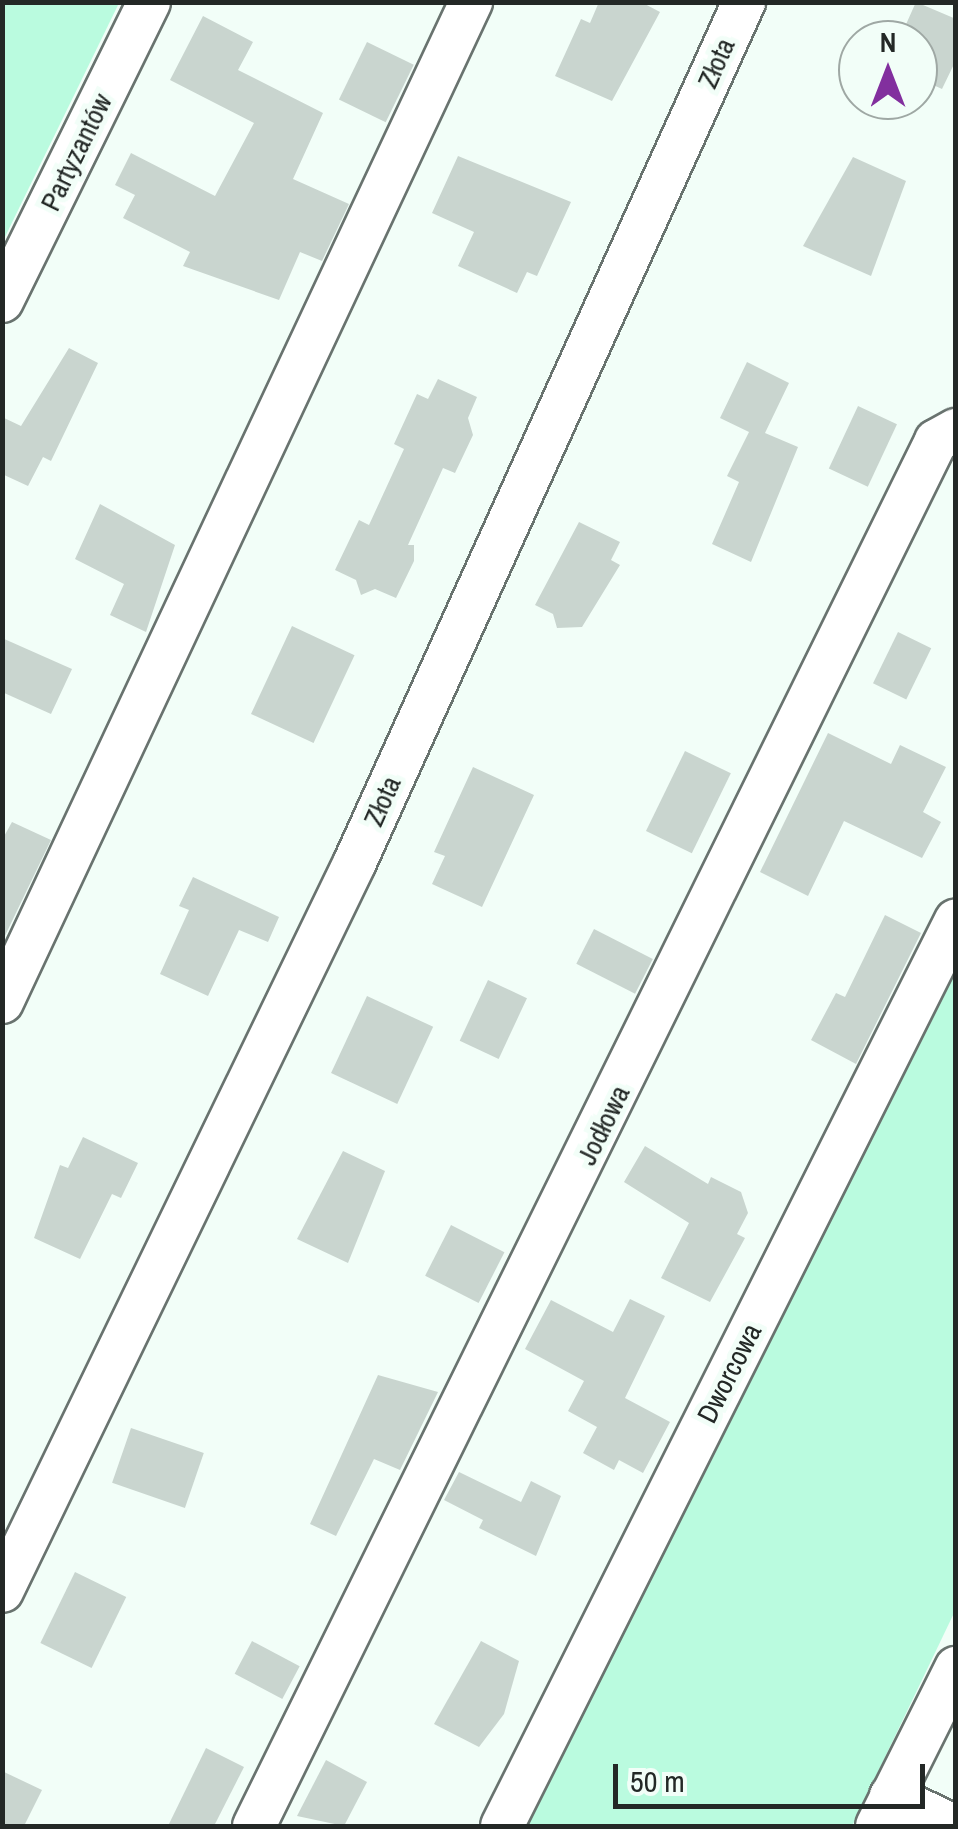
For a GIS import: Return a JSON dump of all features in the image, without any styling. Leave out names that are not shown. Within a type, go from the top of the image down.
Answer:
[{"type":"street","name":"Partyzantów","points":[[2,301],[149,2]]},
{"type":"street","points":[[2,1002],[471,2]]},
{"type":"street","name":"Złota","points":[[2,1591],[355,862],[744,2]]},
{"type":"street","name":"Jodłowa","points":[[254,1826],[936,441],[956,430]]},
{"type":"street","name":"Dworcowa","points":[[502,1826],[956,920]]},
{"type":"street","points":[[954,1826],[884,1811],[956,1668]]},
{"type":"green space","points":[[2,3],[119,3],[3,241]]},
{"type":"green space","points":[[955,938],[955,1611],[852,1826],[511,1826]]},
{"type":"building","points":[[599,2],[641,2],[660,12],[612,101],[555,76],[581,19],[590,23]]},
{"type":"building","points":[[916,2],[956,19],[956,60],[942,89],[938,87],[938,20],[908,20]]},
{"type":"building","points":[[203,16],[253,42],[238,70],[323,113],[293,179],[349,204],[322,261],[300,252],[279,300],[183,266],[190,252],[123,218],[135,195],[115,185],[131,153],[215,196],[254,123],[170,80]]},
{"type":"building","points":[[367,42],[414,65],[386,122],[339,100]]},
{"type":"building","points":[[458,156],[571,202],[537,276],[527,272],[517,293],[458,266],[474,232],[432,213]]},
{"type":"building","points":[[853,157],[906,181],[871,276],[803,246]]},
{"type":"building","points":[[69,348],[98,363],[51,461],[43,457],[28,486],[2,474],[2,417],[21,426]]},
{"type":"building","points":[[747,362],[789,383],[765,433],[798,447],[751,562],[712,544],[739,482],[727,476],[749,432],[720,418]]},
{"type":"building","points":[[438,379],[477,397],[468,418],[473,435],[455,473],[443,468],[408,545],[414,545],[414,561],[396,598],[375,589],[361,595],[356,580],[335,570],[359,520],[369,525],[404,449],[394,444],[417,394],[428,399]]},
{"type":"building","points":[[858,406],[897,424],[868,487],[829,469]]},
{"type":"building","points":[[100,504],[175,545],[146,632],[110,615],[124,584],[75,559]]},
{"type":"building","points":[[579,522],[620,542],[611,560],[620,565],[582,627],[557,628],[553,614],[535,605]]},
{"type":"building","points":[[292,626],[355,655],[314,743],[251,714]]},
{"type":"building","points":[[898,632],[931,648],[906,699],[873,683]]},
{"type":"building","points":[[2,638],[72,669],[51,714],[2,692]]},
{"type":"building","points":[[828,733],[891,764],[900,745],[946,767],[923,812],[941,822],[922,858],[844,821],[808,896],[760,872]]},
{"type":"building","points":[[685,751],[731,773],[692,853],[646,831]]},
{"type":"building","points":[[473,767],[534,795],[482,907],[432,884],[445,856],[434,852]]},
{"type":"building","points":[[12,822],[51,840],[2,942],[2,840]]},
{"type":"building","points":[[193,877],[279,917],[268,942],[239,930],[208,996],[160,974],[189,910],[179,906]]},
{"type":"building","points":[[885,915],[921,933],[856,1064],[811,1040],[836,993],[845,997]]},
{"type":"building","points":[[594,929],[653,959],[635,994],[576,964]]},
{"type":"building","points":[[488,980],[527,998],[499,1059],[460,1041]]},
{"type":"building","points":[[367,996],[433,1027],[397,1104],[331,1073]]},
{"type":"building","points":[[83,1137],[138,1163],[121,1198],[112,1194],[80,1259],[34,1238],[60,1165],[68,1168]]},
{"type":"building","points":[[645,1146],[708,1184],[711,1177],[741,1192],[748,1213],[737,1234],[745,1238],[710,1302],[661,1278],[689,1223],[624,1182]]},
{"type":"building","points":[[343,1151],[385,1171],[348,1263],[297,1239]]},
{"type":"building","points":[[451,1225],[504,1252],[479,1303],[425,1276]]},
{"type":"building","points":[[630,1299],[665,1316],[625,1398],[670,1422],[643,1473],[619,1460],[614,1470],[583,1453],[597,1427],[568,1411],[584,1381],[525,1349],[551,1300],[613,1332]]},
{"type":"building","points":[[378,1375],[438,1392],[400,1470],[374,1459],[336,1536],[310,1524]]},
{"type":"building","points":[[131,1428],[204,1453],[185,1508],[112,1483]]},
{"type":"building","points":[[459,1472],[521,1502],[531,1481],[561,1496],[536,1556],[479,1528],[483,1520],[444,1500]]},
{"type":"building","points":[[75,1572],[126,1597],[92,1668],[40,1643]]},
{"type":"building","points":[[252,1641],[300,1666],[282,1699],[235,1674]]},
{"type":"building","points":[[481,1641],[519,1661],[504,1714],[479,1747],[434,1724]]},
{"type":"building","points":[[206,1748],[244,1767],[214,1826],[168,1826]]},
{"type":"building","points":[[326,1760],[367,1782],[344,1826],[297,1816]]},
{"type":"building","points":[[2,1771],[42,1790],[24,1826],[2,1826]]}]
